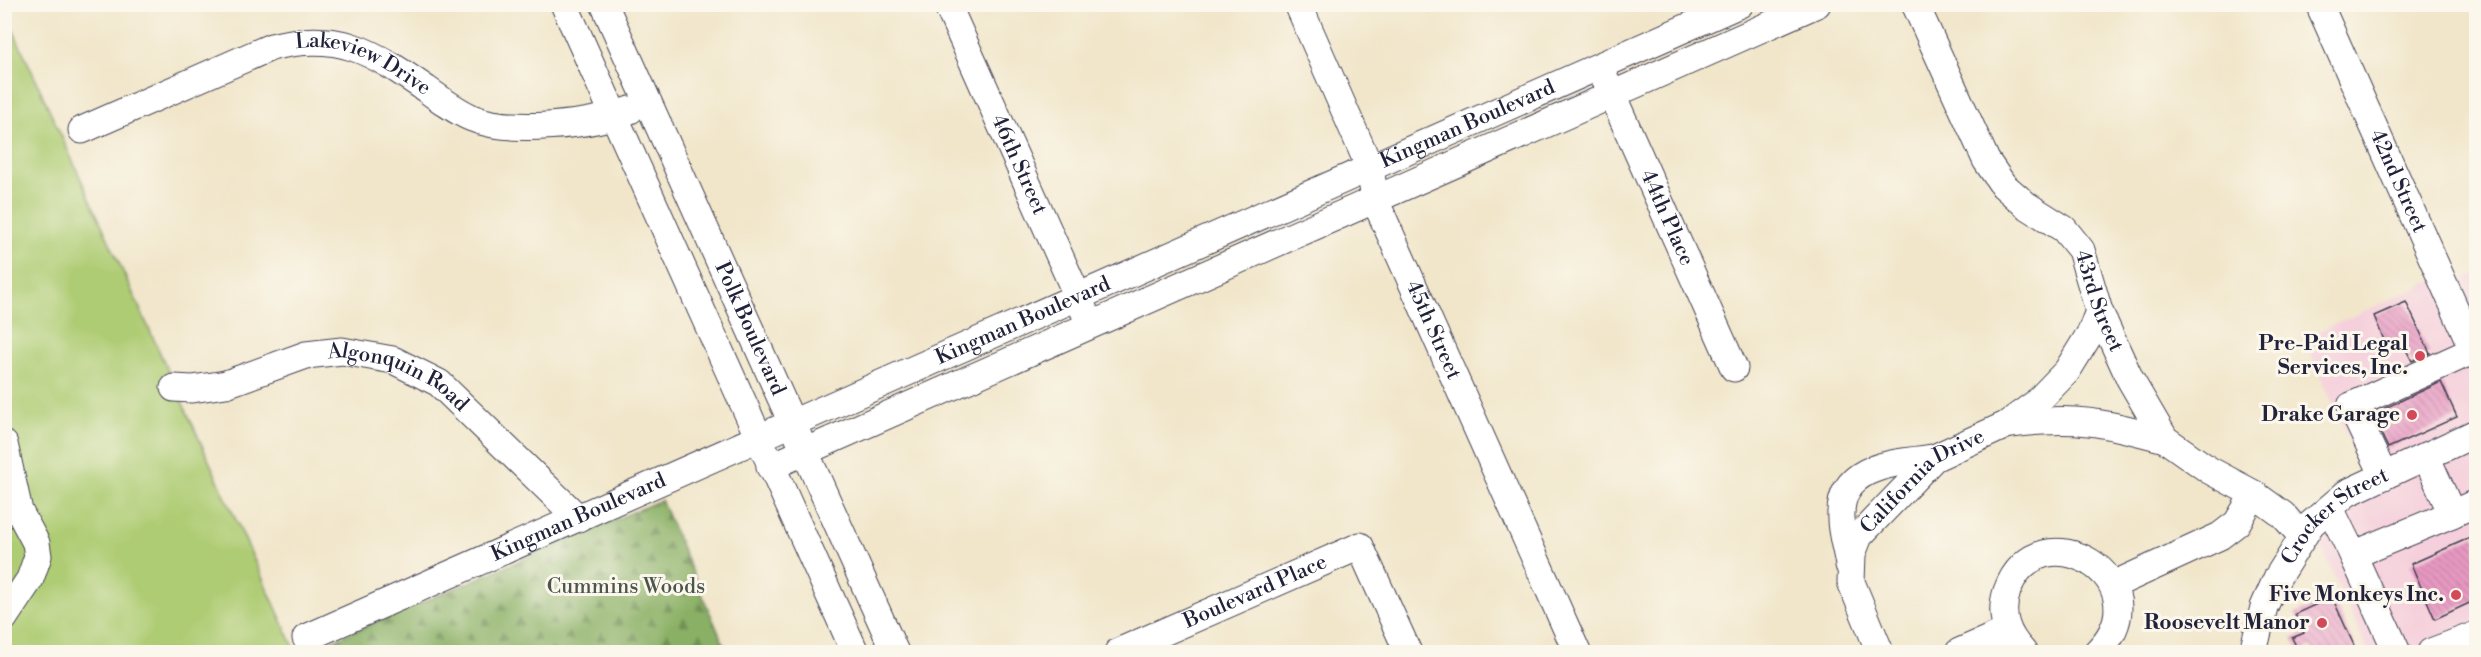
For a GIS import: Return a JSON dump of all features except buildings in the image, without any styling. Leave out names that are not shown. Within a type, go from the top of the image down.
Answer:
[{"type":"street","name":"Polk Boulevard","points":[[564,4],[855,652]]},
{"type":"street","name":"Polk Boulevard","points":[[604,4],[895,652]]},
{"type":"street","name":"46th Street","points":[[947,4],[1090,325]]},
{"type":"street","name":"45th Street","points":[[1298,4],[1370,168],[1375,200],[1577,652]]},
{"type":"street","name":"Kingman Boulevard","points":[[770,467],[1817,4]]},
{"type":"street","name":"43rd Street","points":[[1915,4],[1986,160],[2003,185],[2026,205],[2064,229],[2081,250],[2100,311],[2130,379],[2165,439],[2209,470],[2254,494],[2283,515],[2302,536]]},
{"type":"street","name":"42nd Street","points":[[2319,4],[2468,313],[2475,353]]},
{"type":"street","name":"Kingman Boulevard","points":[[306,638],[1735,6]]},
{"type":"street","points":[[1735,6],[1746,36]]},
{"type":"street","name":"Lakeview Drive","points":[[82,130],[270,47],[324,39],[350,44],[380,57],[451,107],[473,119],[497,126],[522,128],[614,116],[647,102]]},
{"type":"street","name":"44th Place","points":[[1599,67],[1734,368]]},
{"type":"street","name":"California Drive","points":[[1880,652],[1851,582],[1852,554],[1859,536],[1934,458],[2007,425],[2035,404],[2067,371],[2091,332],[2100,311]]},
{"type":"street","name":"Algonquin Road","points":[[174,388],[192,389],[226,384],[306,355],[342,351],[393,360],[439,383],[578,518]]},
{"type":"street","points":[[2384,476],[2351,406],[2475,353]]},
{"type":"street","name":"California Drive","points":[[2007,425],[2055,419],[2080,419],[2105,422],[2165,439]]},
{"type":"street","name":"Crocker Street","points":[[2253,652],[2264,607],[2277,578],[2311,524],[2347,493],[2476,434]]},
{"type":"street","points":[[4,444],[19,512],[36,543],[38,556],[30,579],[4,618]]},
{"type":"street","points":[[2426,456],[2452,514]]},
{"type":"street","points":[[1850,569],[1840,518],[1843,497],[1854,479],[1871,468],[1934,458]]},
{"type":"street","points":[[2112,585],[2220,536],[2237,522],[2254,494]]},
{"type":"street","points":[[2353,555],[2476,503]]},
{"type":"street","points":[[2330,508],[2397,652]]},
{"type":"street","name":"Boulevard Place","points":[[1118,652],[1360,546],[1408,652]]},
{"type":"street","points":[[2023,652],[2007,631],[2003,603],[2011,579],[2023,565],[2038,556],[2055,552],[2072,553],[2088,559],[2102,569],[2112,585],[2117,615],[2107,642],[2097,652]]},
{"type":"street","points":[[1959,652],[2007,631]]},
{"type":"street","points":[[2431,652],[2476,635]]},
{"type":"shaded area","points":[[2476,274],[2476,652],[2368,652],[2311,524],[2367,483],[2304,338],[2441,277],[2446,288]]},
{"type":"green space","points":[[4,10],[296,652],[5,652]]},
{"type":"green space","name":"Cummins Woods","points":[[661,500],[727,652],[306,652]]},
{"type":"place","name":"Pre-Paid Legal Services, Inc.","points":[[2420,356]]},
{"type":"place","name":"Drake Garage","points":[[2412,415]]},
{"type":"place","name":"Five Monkeys Inc.","points":[[2456,595]]},
{"type":"place","name":"Roosevelt Manor","points":[[2322,623]]}]
